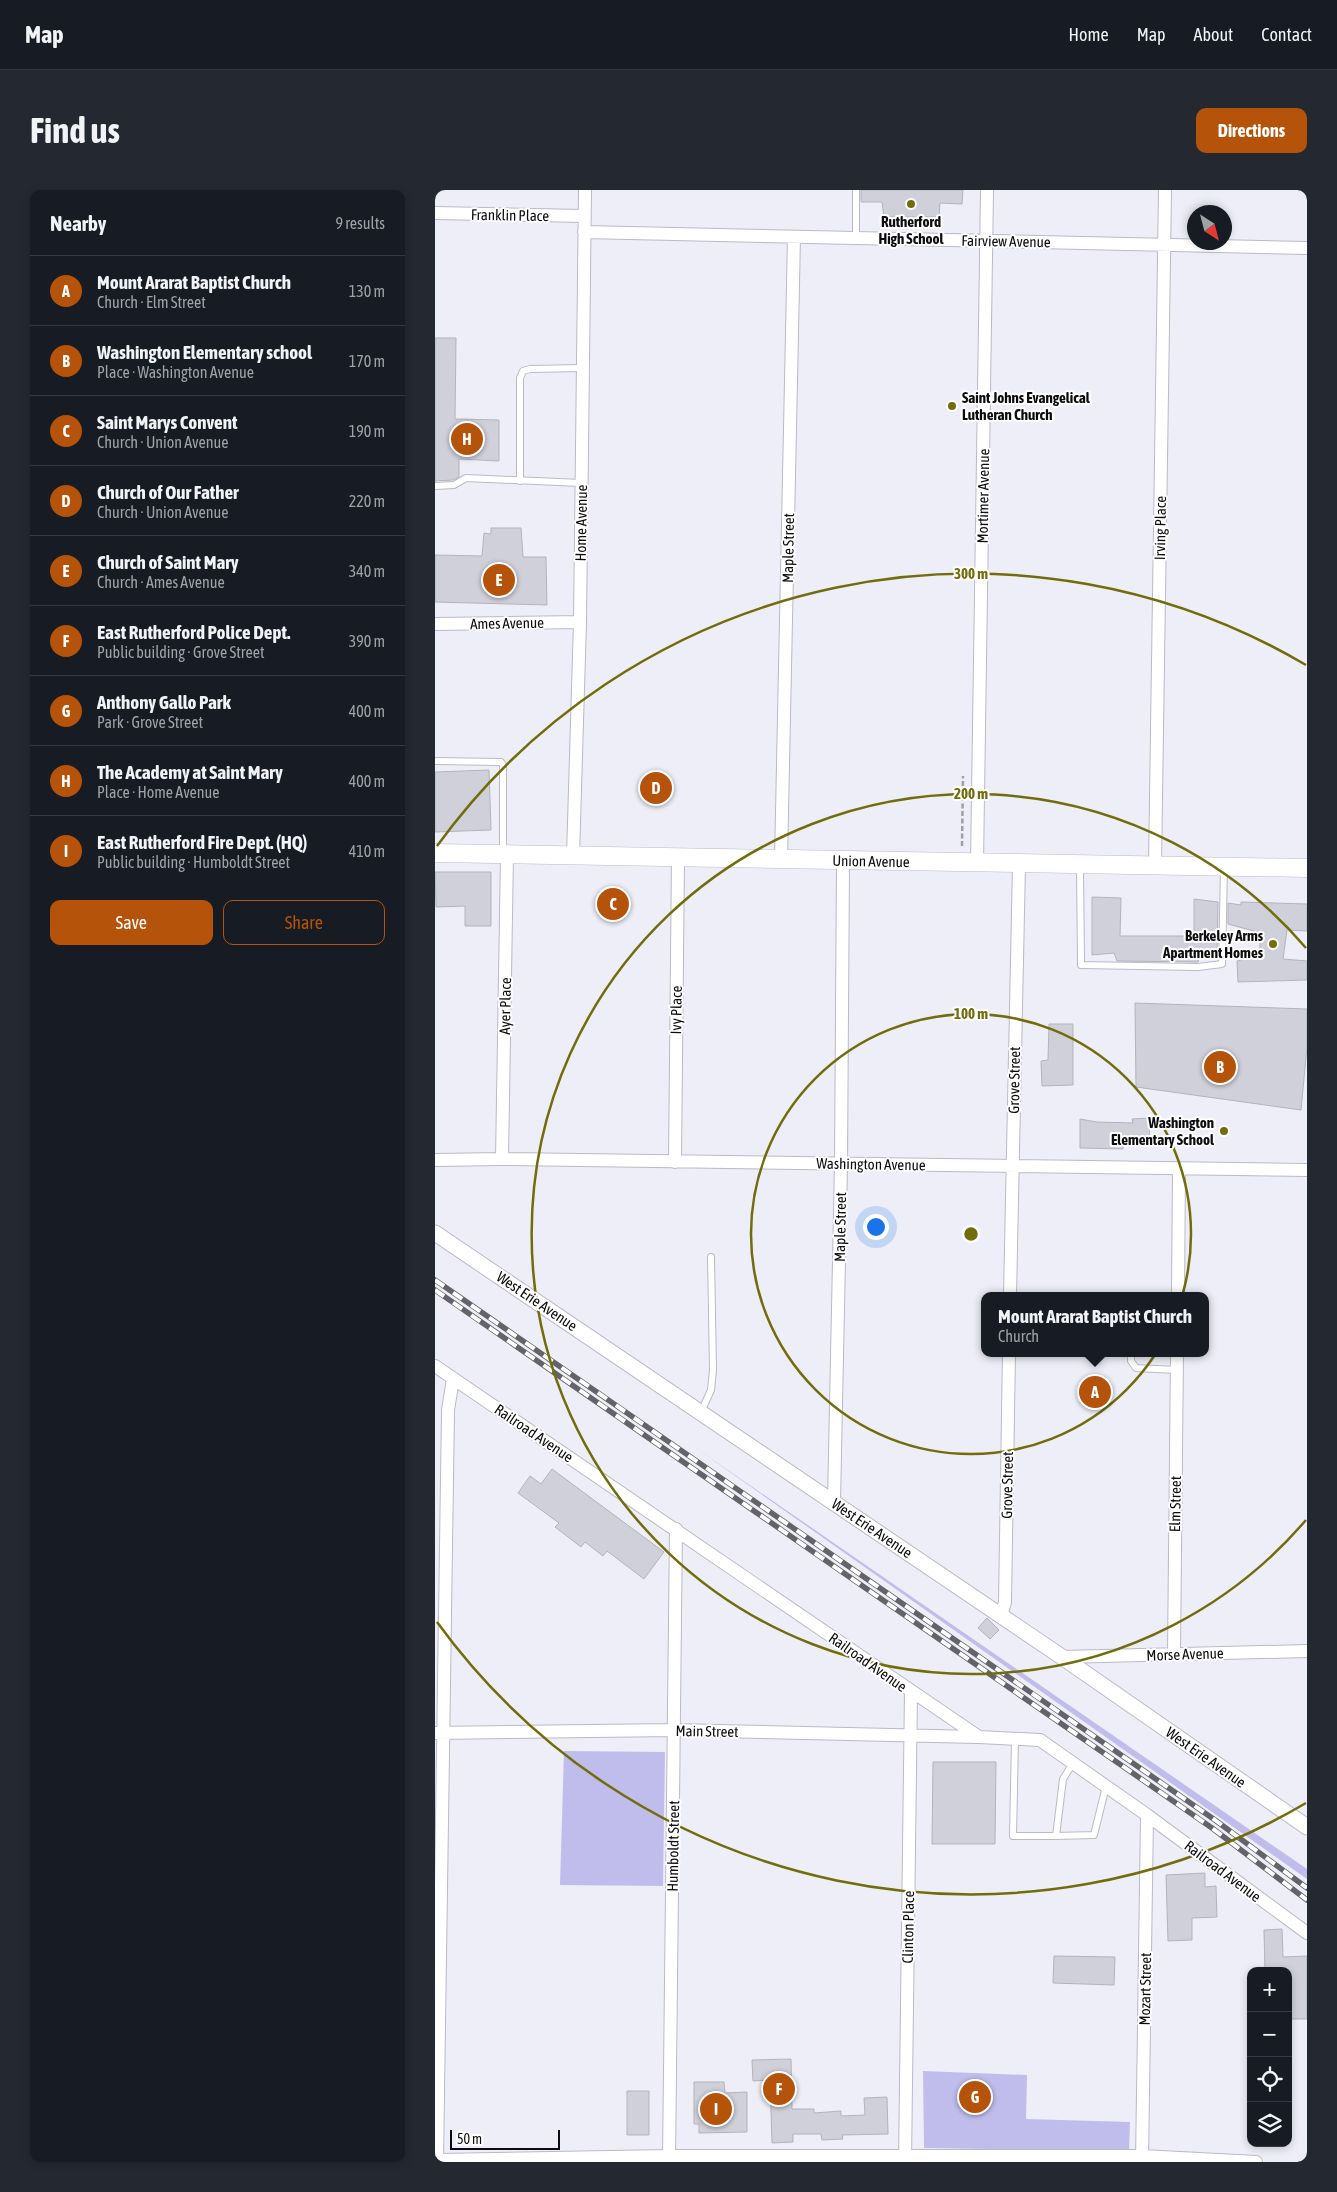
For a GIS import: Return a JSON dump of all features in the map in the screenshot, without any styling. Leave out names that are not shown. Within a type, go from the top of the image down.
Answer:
[{"type":"main road","name":"Union Avenue","points":[[435,853],[1307,868]]},
{"type":"street","name":"Home Avenue","points":[[573,856],[579,622],[585,190]]},
{"type":"street","name":"Mortimer Avenue","points":[[977,862],[987,190]]},
{"type":"street","name":"Irving Place","points":[[1155,866],[1165,190]]},
{"type":"street","name":"Franklin Place","points":[[435,213],[585,216]]},
{"type":"street","name":"Fairview Avenue","points":[[584,232],[1307,248]]},
{"type":"street","name":"Maple Street","points":[[781,860],[794,236]]},
{"type":"street","name":"Ames Avenue","points":[[435,624],[579,622]]},
{"type":"street","name":"Ayer Place","points":[[502,1159],[505,853]]},
{"type":"street","name":"Ivy Place","points":[[675,1162],[678,858]]},
{"type":"street","name":"Maple Street","points":[[834,1502],[841,1164],[843,861]]},
{"type":"street","name":"Grove Street","points":[[1010,1292],[1019,864]]},
{"type":"street","name":"Washington Avenue","points":[[435,1160],[502,1159],[1307,1170]]},
{"type":"street","points":[[1178,1292],[1179,1168]]},
{"type":"street","name":"West Erie Avenue","points":[[435,1233],[1063,1657],[1307,1827]]},
{"type":"street","name":"Grove Street","points":[[1001,1616],[1005,1602],[1009,1357]]},
{"type":"street","name":"Elm Street","points":[[1174,1654],[1177,1357]]},
{"type":"street","name":"Railroad Avenue","points":[[435,1366],[979,1737],[1040,1740],[1147,1815],[1307,1934]]},
{"type":"street","points":[[453,1379],[449,1410],[439,1734],[437,2161],[1142,2159],[1256,2162]]},
{"type":"street","name":"Humboldt Street","points":[[669,2159],[676,1529]]},
{"type":"street","name":"Morse Avenue","points":[[1063,1657],[1307,1651]]},
{"type":"street","name":"Clinton Place","points":[[905,2159],[911,1692]]},
{"type":"street","name":"Main Street","points":[[439,1734],[674,1730],[979,1737]]},
{"type":"street","name":"Mozart Street","points":[[1142,2159],[1147,1815]]},
{"type":"lane","points":[[856,190],[856,238]]},
{"type":"lane","points":[[520,480],[520,384],[523,371],[530,369],[583,368]]},
{"type":"lane","points":[[435,486],[454,485],[466,478],[581,483]]},
{"type":"lane","points":[[435,761],[501,762],[503,765],[505,853]]},
{"type":"lane","points":[[1080,865],[1081,965],[1188,967],[1222,964],[1223,867]]},
{"type":"lane","points":[[701,1412],[711,1390],[713,1370],[711,1257]]},
{"type":"lane","points":[[1131,1357],[1131,1362],[1136,1368],[1177,1370]]},
{"type":"lane","points":[[1015,1739],[1013,1836],[1094,1835],[1106,1786]]},
{"type":"lane","points":[[1055,1836],[1063,1779],[1073,1763]]},
{"type":"shaded area","points":[[693,1446],[1307,1869],[1307,1879]]},
{"type":"shaded area","points":[[564,1751],[665,1752],[663,1886],[560,1885]]},
{"type":"shaded area","points":[[923,2071],[1027,2075],[1026,2119],[1130,2122],[1129,2151],[924,2148]]},
{"type":"building","name":"Rutherford High School","points":[[861,190],[963,190],[962,204],[940,203],[939,217],[884,217],[882,202],[861,202]]},
{"type":"building","points":[[435,338],[456,338],[455,419],[499,420],[499,461],[459,459],[459,477],[453,480],[435,481]]},
{"type":"building","points":[[491,528],[521,528],[523,557],[546,557],[547,605],[435,602],[435,555],[482,556],[484,533],[491,534]]},
{"type":"building","points":[[489,770],[491,830],[435,832],[435,772]]},
{"type":"building","points":[[435,872],[491,872],[491,926],[465,926],[465,906],[436,907]]},
{"type":"building","points":[[1092,897],[1121,898],[1120,936],[1194,936],[1194,899],[1218,902],[1217,955],[1200,956],[1198,962],[1117,961],[1114,953],[1092,955]]},
{"type":"building","name":"Berkeley Arms Apartment Homes","points":[[1241,902],[1307,904],[1307,931],[1287,930],[1283,959],[1307,961],[1307,980],[1238,982],[1237,961],[1259,955],[1261,933],[1228,924],[1228,903],[1241,905]]},
{"type":"building","name":"Washington Elementary School","points":[[1135,1003],[1307,1009],[1307,1047],[1301,1110],[1136,1087]]},
{"type":"building","points":[[1049,1024],[1073,1024],[1073,1085],[1042,1086],[1041,1061],[1048,1060]]},
{"type":"building","points":[[1150,1118],[1149,1144],[1123,1144],[1123,1149],[1080,1148],[1080,1119],[1097,1122],[1133,1123],[1132,1119]]},
{"type":"building","points":[[552,1469],[664,1552],[644,1579],[607,1551],[603,1556],[585,1542],[581,1547],[555,1527],[559,1523],[518,1493],[530,1476],[541,1484]]},
{"type":"building","points":[[987,1618],[999,1630],[990,1639],[978,1628]]},
{"type":"building","points":[[933,1762],[996,1762],[995,1844],[932,1844]]},
{"type":"building","points":[[1205,1873],[1205,1887],[1216,1886],[1217,1917],[1192,1918],[1192,1940],[1168,1941],[1166,1875]]},
{"type":"building","points":[[1282,1929],[1283,1957],[1307,1956],[1307,2019],[1292,2019],[1292,1967],[1265,1967],[1264,1930]]},
{"type":"building","points":[[1054,1956],[1115,1957],[1114,1985],[1053,1983]]},
{"type":"building","points":[[791,2059],[792,2109],[814,2109],[814,2113],[841,2111],[841,2116],[865,2115],[864,2098],[887,2097],[888,2134],[842,2135],[843,2139],[822,2140],[821,2134],[793,2134],[793,2142],[772,2143],[770,2080],[753,2081],[752,2060]]},
{"type":"building","points":[[694,2082],[724,2082],[725,2093],[747,2092],[747,2132],[699,2133],[699,2124],[694,2124]]},
{"type":"building","points":[[627,2091],[649,2091],[649,2135],[627,2135]]},
{"type":"railway","points":[[435,1280],[1215,1820],[1307,1888]]},
{"type":"railway","points":[[435,1290],[1212,1828],[1307,1900]]},
{"type":"place","name":"Rutherford High School","points":[[911,204]]},
{"type":"place","name":"Saint Johns Evangelical Lutheran Church","points":[[952,406]]},
{"type":"place","name":"The Academy at Saint Mary","points":[[467,439]]},
{"type":"place","name":"Church of Saint Mary","points":[[499,580]]},
{"type":"place","name":"Church of Our Father","points":[[656,788]]},
{"type":"place","name":"Saint Marys Convent","points":[[613,904]]},
{"type":"place","name":"Berkeley Arms Apartment Homes","points":[[1273,944]]},
{"type":"place","name":"Washington Elementary school","points":[[1220,1067]]},
{"type":"place","name":"Washington Elementary School","points":[[1224,1131]]},
{"type":"place","name":"Mount Ararat Baptist Church","points":[[1095,1392]]},
{"type":"place","name":"East Rutherford Police Dept.","points":[[779,2089]]},
{"type":"place","name":"Anthony Gallo Park","points":[[975,2097]]},
{"type":"place","name":"East Rutherford Fire Dept. (HQ)","points":[[716,2109]]}]
